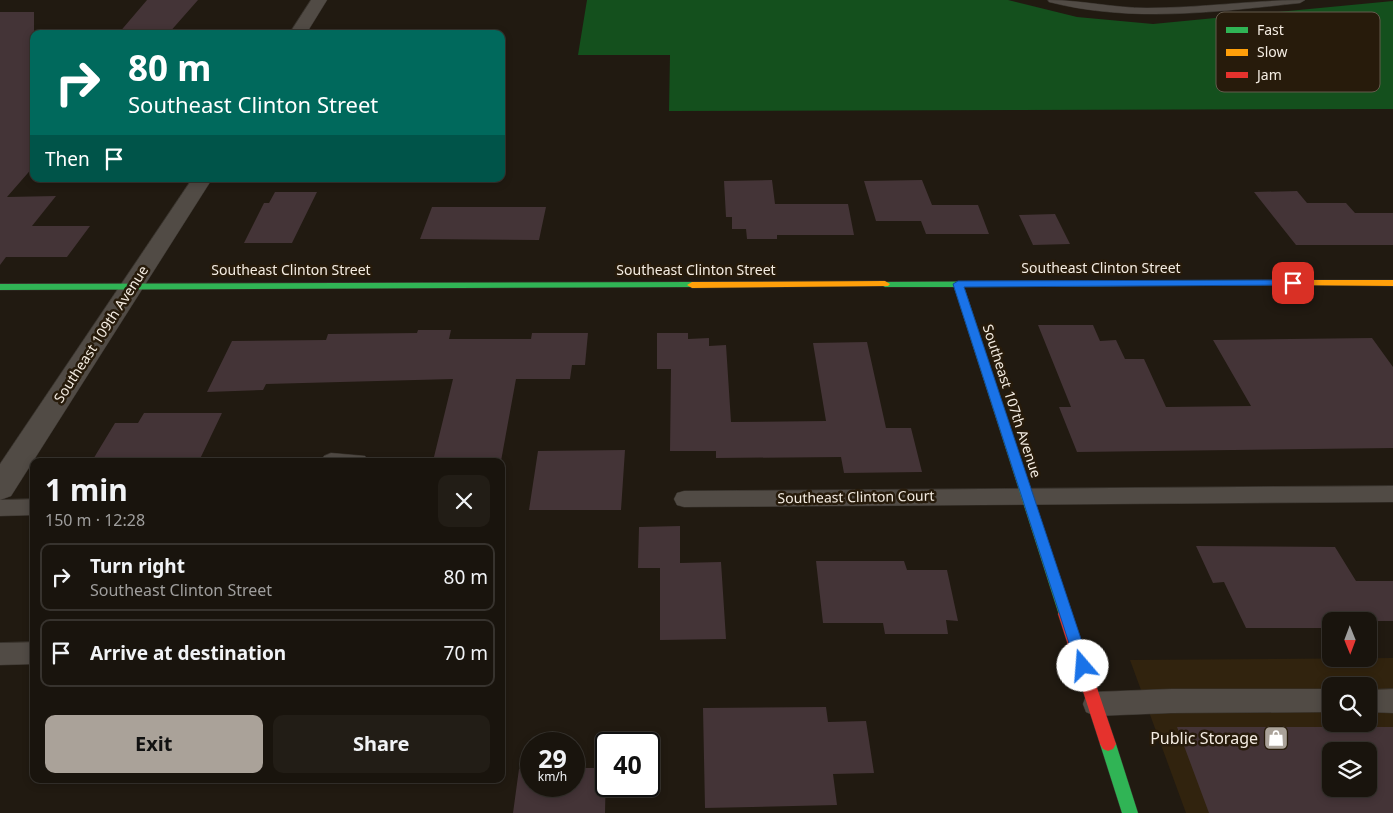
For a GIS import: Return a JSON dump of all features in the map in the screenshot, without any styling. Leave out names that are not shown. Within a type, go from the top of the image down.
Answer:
[{"type":"street","points":[[300,30],[319,0]]},
{"type":"street","name":"Southeast 109th Avenue","points":[[0,488],[200,182]]},
{"type":"street","name":"Southeast Clinton Street","points":[[0,287],[1393,283]]},
{"type":"street","name":"Southeast 107th Avenue","points":[[958,284],[1130,813]]},
{"type":"lane","points":[[1053,0],[1119,11],[1166,12],[1300,0]]},
{"type":"lane","name":"Southeast Clinton Court","points":[[684,499],[1393,494]]},
{"type":"lane","points":[[0,508],[30,507]]},
{"type":"lane","points":[[0,654],[30,653]]},
{"type":"lane","points":[[1095,704],[1170,701],[1322,701]]},
{"type":"lane","points":[[1377,701],[1393,701]]},
{"type":"shaded area","name":"Public Storage","points":[[1378,658],[1393,658],[1393,813],[1186,813],[1130,660],[1322,659],[1322,668],[1378,668]]},
{"type":"green space","points":[[587,0],[1008,0],[1077,17],[1153,24],[1216,18],[1216,92],[1380,92],[1380,12],[1278,12],[1393,1],[1393,109],[669,111],[670,55],[578,55]]},
{"type":"building","points":[[147,0],[198,0],[172,30],[121,30]]},
{"type":"building","points":[[0,12],[34,12],[34,30],[30,30],[30,171],[7,197],[56,196],[32,226],[90,226],[67,257],[6,257],[0,265]]},
{"type":"building","points":[[772,180],[775,204],[848,204],[854,235],[777,235],[777,239],[747,239],[746,229],[732,229],[732,217],[726,217],[724,181]]},
{"type":"building","points":[[922,180],[932,205],[978,205],[989,234],[926,234],[921,221],[876,221],[864,181]]},
{"type":"building","points":[[1297,191],[1307,203],[1346,203],[1355,213],[1393,213],[1393,245],[1296,245],[1254,192]]},
{"type":"building","points":[[275,192],[317,192],[292,243],[244,243],[264,203],[269,203]]},
{"type":"building","points":[[432,207],[546,207],[539,240],[420,239]]},
{"type":"building","points":[[1055,214],[1070,244],[1033,245],[1019,215]]},
{"type":"building","points":[[1038,325],[1093,325],[1100,341],[1116,340],[1125,359],[1144,359],[1166,407],[1251,406],[1213,340],[1372,338],[1393,367],[1393,448],[1077,452],[1059,407],[1071,407]]},
{"type":"building","points":[[418,330],[451,330],[449,339],[531,339],[532,333],[588,333],[585,365],[572,365],[570,379],[516,379],[502,458],[434,458],[453,379],[266,384],[263,390],[207,392],[232,341],[326,340],[328,334],[417,333]]},
{"type":"building","points":[[657,333],[688,333],[688,339],[709,338],[709,346],[726,345],[731,422],[826,421],[813,343],[867,342],[886,428],[911,428],[922,472],[844,473],[841,457],[716,458],[716,451],[670,451],[671,369],[657,369]]},
{"type":"building","points":[[144,413],[222,413],[200,458],[94,458],[115,423],[138,423]]},
{"type":"building","points":[[625,450],[621,510],[529,510],[538,451]]},
{"type":"building","points":[[680,526],[680,563],[721,562],[726,639],[660,640],[660,568],[638,568],[639,527]]},
{"type":"building","points":[[1196,546],[1335,547],[1356,581],[1393,581],[1393,621],[1378,621],[1378,612],[1322,612],[1322,628],[1246,628],[1224,582],[1213,583]]},
{"type":"building","points":[[816,561],[904,561],[907,570],[947,570],[958,621],[946,620],[948,634],[885,634],[883,623],[823,623]]},
{"type":"building","points":[[826,707],[828,722],[866,721],[874,773],[833,774],[837,805],[705,808],[703,708]]},
{"type":"building","points":[[1177,727],[1322,727],[1322,732],[1377,732],[1377,727],[1393,727],[1393,813],[1209,813]]},
{"type":"building","points":[[585,768],[595,768],[595,797],[605,797],[605,813],[513,813],[519,769],[520,797],[585,797]]},
{"type":"traffic: fast","points":[[885,284],[1286,283]]},
{"type":"traffic: fast","points":[[958,284],[1065,614]]},
{"type":"traffic: fast","points":[[0,287],[692,285]]},
{"type":"traffic: fast","points":[[1108,744],[1130,813]]},
{"type":"traffic: slow","points":[[1286,283],[1393,283]]},
{"type":"traffic: slow","points":[[692,285],[885,284]]},
{"type":"traffic: jam","points":[[1065,614],[1108,744]]},
{"type":"place","name":"Public Storage","points":[[1276,738]]},
{"type":"route","points":[[1083,666],[958,284],[1293,283]]}]
